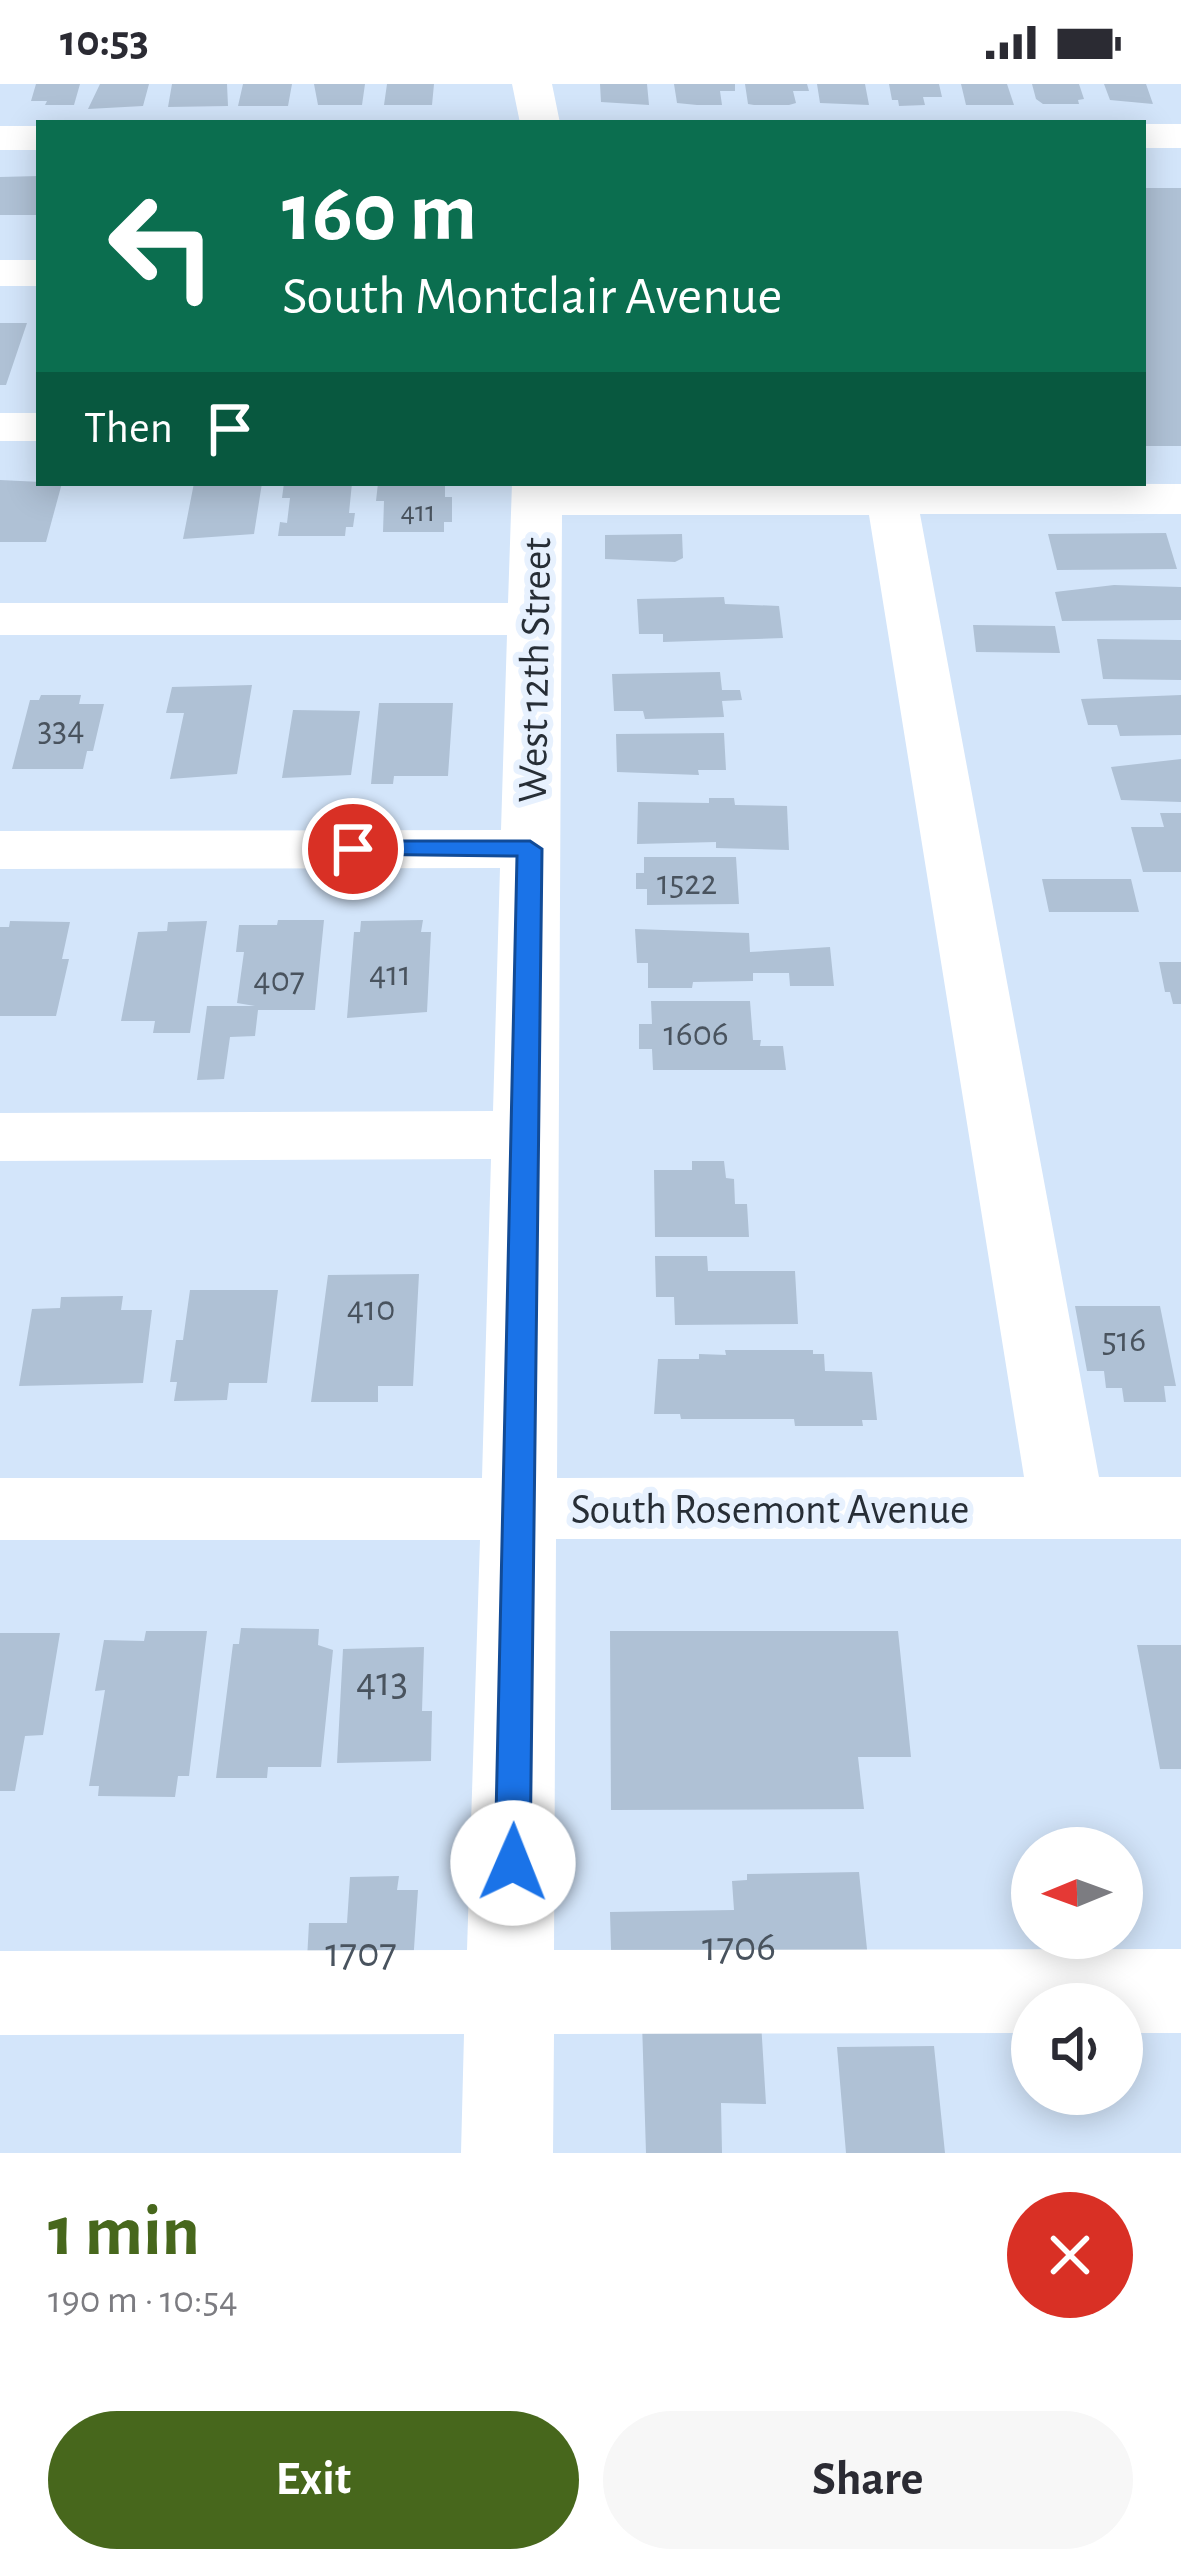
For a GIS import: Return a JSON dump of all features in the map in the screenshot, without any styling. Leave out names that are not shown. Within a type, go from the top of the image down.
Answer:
[{"type":"street","points":[[532,84],[539,120]]},
{"type":"street","points":[[1146,136],[1181,136]]},
{"type":"street","points":[[0,138],[36,138]]},
{"type":"street","points":[[1146,169],[1181,169]]},
{"type":"street","points":[[0,273],[36,273]]},
{"type":"street","points":[[0,427],[36,427]]},
{"type":"street","points":[[537,491],[1181,499]]},
{"type":"street","name":"West 12th Street","points":[[507,2153],[537,491]]},
{"type":"street","points":[[892,499],[1067,1509]]},
{"type":"street","points":[[0,619],[534,619]]},
{"type":"street","points":[[0,850],[530,849]]},
{"type":"street","points":[[0,1137],[526,1135]]},
{"type":"street","name":"South Rosemont Avenue","points":[[0,1509],[1181,1508]]},
{"type":"street","points":[[0,1993],[1181,1991]]},
{"type":"building","points":[[36,84],[80,84],[74,105],[45,105],[47,101],[31,101]]},
{"type":"building","points":[[100,84],[149,84],[143,106],[88,109]]},
{"type":"building","points":[[172,84],[227,84],[228,106],[168,107]]},
{"type":"building","points":[[243,84],[292,84],[288,106],[238,106]]},
{"type":"building","points":[[314,84],[365,84],[362,105],[318,105]]},
{"type":"building","points":[[387,84],[434,84],[432,105],[384,105]]},
{"type":"building","points":[[600,84],[647,84],[649,105],[601,102]]},
{"type":"building","points":[[674,84],[735,84],[735,91],[720,91],[722,105],[677,103]]},
{"type":"building","points":[[745,84],[807,84],[809,91],[793,91],[796,103],[789,105],[754,105],[748,104]]},
{"type":"building","points":[[817,84],[865,84],[869,105],[820,103]]},
{"type":"building","points":[[889,84],[939,84],[942,97],[923,97],[925,105],[899,106],[898,100],[892,100]]},
{"type":"building","points":[[961,84],[1007,84],[1014,105],[966,105]]},
{"type":"building","points":[[1032,84],[1079,84],[1084,99],[1079,104],[1043,104],[1036,99]]},
{"type":"building","points":[[1104,84],[1146,84],[1153,104],[1110,100]]},
{"type":"building","points":[[36,176],[36,215],[0,215],[0,177]]},
{"type":"building","points":[[1146,188],[1181,188],[1181,446],[1146,446]]},
{"type":"building","points":[[0,323],[27,323],[6,385],[0,385]]},
{"type":"building","points":[[0,480],[61,486],[46,542],[0,542]]},
{"type":"building","points":[[193,486],[262,486],[254,534],[183,539]]},
{"type":"building","points":[[284,486],[352,486],[353,527],[346,527],[345,536],[278,536],[280,522],[287,523],[290,498],[282,498]]},
{"type":"building","points":[[378,486],[445,486],[445,497],[452,497],[452,522],[444,522],[444,532],[383,532],[384,501],[376,501]]},
{"type":"building","points":[[1166,533],[1177,569],[1057,570],[1048,534]]},
{"type":"building","points":[[682,534],[683,558],[675,562],[605,559],[605,535]]},
{"type":"building","points":[[1114,585],[1181,587],[1181,620],[1062,621],[1055,592]]},
{"type":"building","points":[[724,597],[725,604],[779,606],[783,638],[663,642],[663,634],[639,634],[637,599]]},
{"type":"building","points":[[973,625],[1055,626],[1060,653],[976,652]]},
{"type":"building","points":[[1097,639],[1181,640],[1181,680],[1103,679]]},
{"type":"building","points":[[720,672],[722,690],[740,690],[742,700],[722,701],[724,717],[645,719],[643,711],[614,711],[612,674]]},
{"type":"building","points":[[252,685],[237,774],[170,779],[184,713],[166,713],[172,687]]},
{"type":"building","points":[[41,695],[81,695],[79,704],[104,704],[93,751],[87,751],[83,769],[12,769],[30,700],[39,700]]},
{"type":"building","points":[[1181,695],[1181,735],[1120,736],[1117,725],[1088,725],[1081,699]]},
{"type":"building","points":[[379,703],[453,703],[448,776],[394,776],[393,784],[371,784]]},
{"type":"building","points":[[293,710],[360,711],[351,775],[282,778]]},
{"type":"building","points":[[724,733],[726,770],[698,770],[699,775],[617,772],[616,734]]},
{"type":"building","points":[[1181,759],[1181,802],[1121,800],[1111,767]]},
{"type":"building","points":[[709,798],[734,798],[735,805],[787,806],[789,850],[716,848],[716,842],[637,844],[638,802],[709,803]]},
{"type":"building","points":[[1160,813],[1181,813],[1181,872],[1143,872],[1131,827],[1164,827]]},
{"type":"building","points":[[644,857],[736,857],[739,904],[647,905],[647,889],[636,889],[636,873],[644,873]]},
{"type":"building","points":[[1042,879],[1131,879],[1139,912],[1049,912]]},
{"type":"building","points":[[278,920],[324,920],[315,1010],[258,1010],[255,1036],[230,1037],[224,1079],[197,1080],[207,1006],[255,1006],[237,1003],[244,952],[236,952],[239,925],[277,925]]},
{"type":"building","points":[[423,920],[421,932],[431,932],[427,1012],[347,1018],[354,932],[360,932],[361,921]]},
{"type":"building","points":[[10,921],[70,922],[62,959],[69,959],[56,1016],[0,1016],[0,927],[9,927]]},
{"type":"building","points":[[207,921],[190,1033],[153,1033],[155,1021],[121,1021],[138,932],[167,931],[168,922]]},
{"type":"building","points":[[635,929],[749,933],[750,952],[830,947],[834,986],[790,986],[789,973],[753,973],[753,981],[648,988],[648,963],[637,963]]},
{"type":"building","points":[[1159,962],[1181,962],[1181,1004],[1173,1004],[1170,992],[1165,992]]},
{"type":"building","points":[[651,1001],[750,1001],[753,1040],[761,1040],[760,1046],[783,1046],[786,1070],[653,1070],[652,1049],[639,1049],[639,1024],[652,1024]]},
{"type":"building","points":[[692,1161],[724,1161],[726,1178],[734,1179],[735,1204],[747,1204],[749,1237],[655,1237],[654,1170],[692,1170]]},
{"type":"building","points":[[655,1256],[707,1256],[708,1271],[795,1271],[798,1324],[675,1325],[674,1297],[656,1297]]},
{"type":"building","points":[[419,1274],[413,1386],[378,1386],[378,1402],[311,1402],[328,1275]]},
{"type":"building","points":[[190,1290],[278,1290],[267,1383],[229,1383],[227,1400],[174,1401],[177,1382],[170,1382],[176,1340],[183,1340]]},
{"type":"building","points":[[123,1296],[121,1310],[152,1310],[143,1383],[19,1386],[32,1309],[60,1308],[61,1297]]},
{"type":"building","points":[[1075,1306],[1160,1306],[1176,1386],[1164,1386],[1166,1402],[1124,1402],[1122,1388],[1106,1388],[1104,1371],[1087,1371]]},
{"type":"building","points":[[725,1350],[813,1350],[813,1354],[824,1354],[825,1371],[872,1372],[877,1420],[862,1420],[863,1426],[795,1426],[794,1419],[681,1419],[680,1414],[654,1414],[658,1359],[699,1359],[699,1354],[726,1355]]},
{"type":"building","points":[[241,1628],[319,1629],[318,1645],[333,1650],[321,1767],[268,1767],[267,1778],[216,1778],[233,1644],[239,1644]]},
{"type":"building","points":[[146,1631],[207,1631],[189,1776],[178,1776],[175,1797],[98,1796],[99,1786],[89,1786],[105,1690],[95,1691],[104,1640],[144,1641]]},
{"type":"building","points":[[610,1631],[898,1631],[911,1757],[858,1757],[864,1809],[611,1810]]},
{"type":"building","points":[[0,1633],[60,1633],[43,1735],[25,1736],[15,1791],[0,1791]]},
{"type":"building","points":[[1137,1645],[1181,1645],[1181,1769],[1160,1769]]},
{"type":"building","points":[[424,1647],[422,1711],[432,1711],[431,1761],[337,1763],[343,1649]]},
{"type":"building","points":[[859,1872],[870,1978],[612,1984],[610,1912],[734,1910],[732,1881],[747,1880],[747,1874]]},
{"type":"building","points":[[399,1876],[397,1890],[418,1890],[412,1978],[306,1978],[309,1923],[347,1923],[350,1877]]},
{"type":"building","points":[[642,2022],[761,2022],[766,2104],[721,2103],[722,2153],[646,2153]]},
{"type":"building","points":[[934,2046],[945,2153],[846,2153],[837,2047]]},
{"type":"route","points":[[353,849],[530,849],[513,1863]]}]
